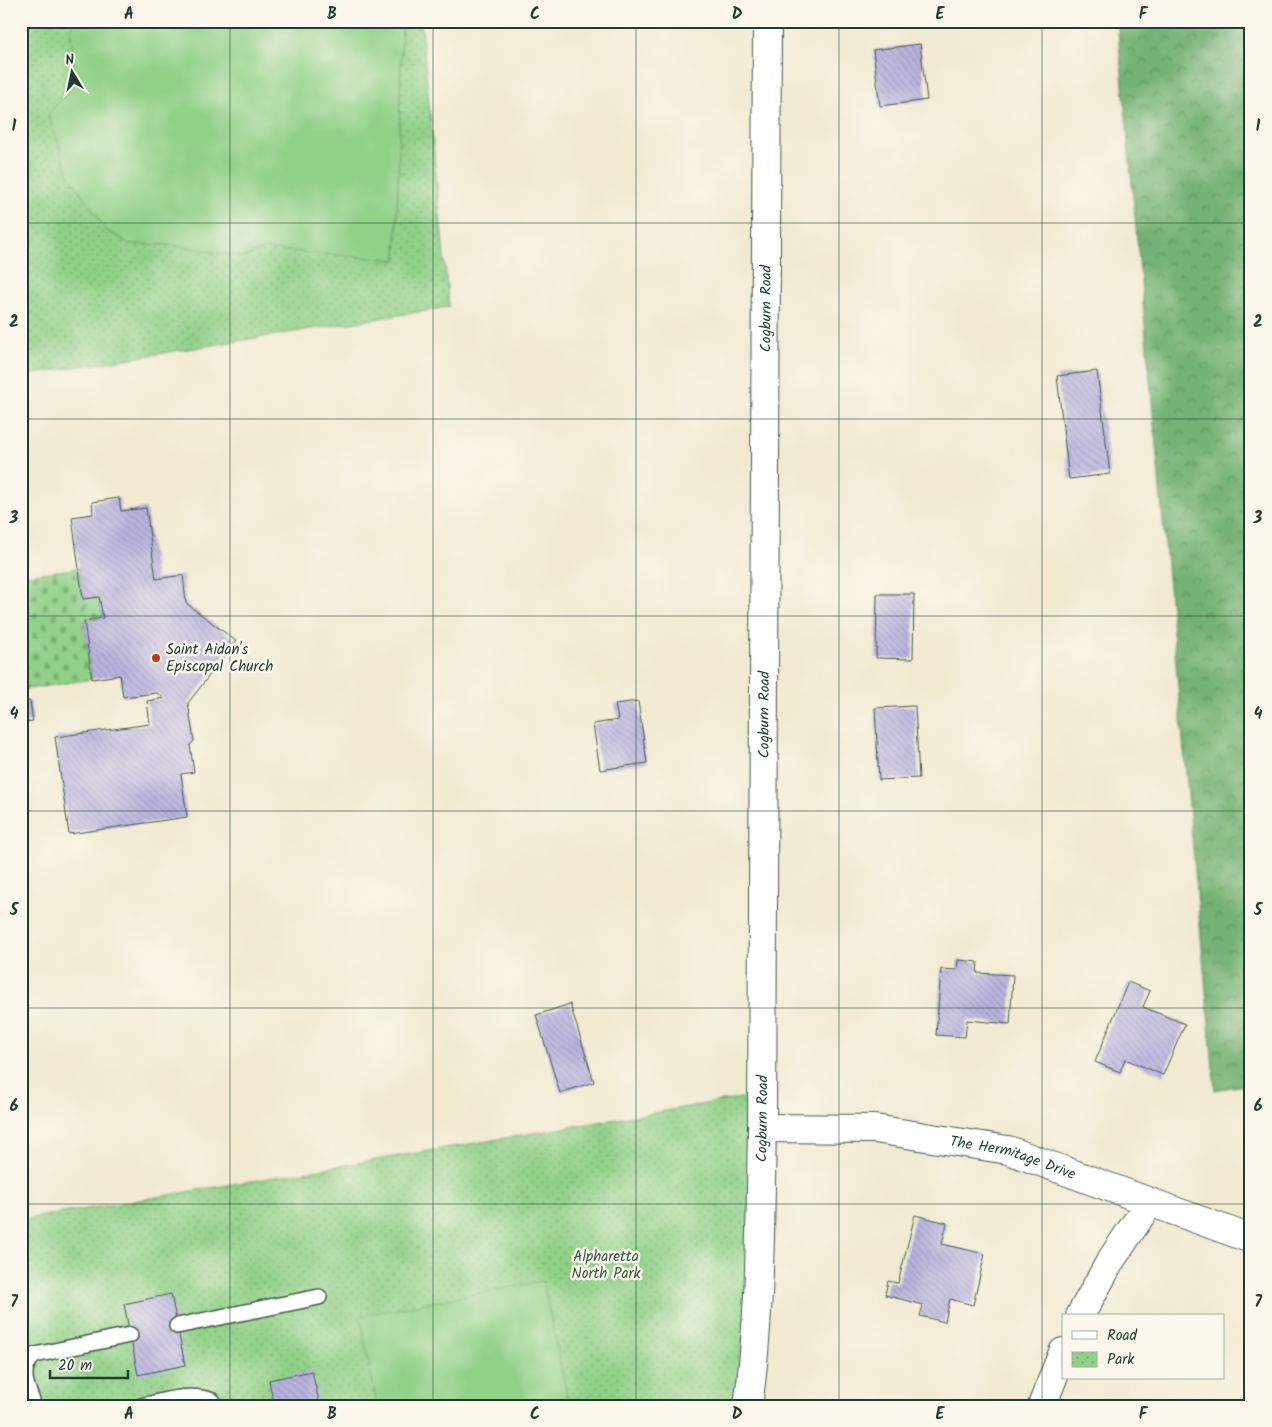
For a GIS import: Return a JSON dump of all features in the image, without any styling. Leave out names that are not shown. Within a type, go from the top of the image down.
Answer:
[{"type":"street","name":"Cogburn Road","points":[[748,1406],[757,1330],[762,1128],[768,21]]},
{"type":"street","name":"The Hermitage Drive","points":[[762,1128],[875,1129],[1008,1150],[1251,1239]]},
{"type":"street","points":[[1081,1314],[1111,1260],[1150,1202]]},
{"type":"street","points":[[1042,1406],[1062,1355]]},
{"type":"lane","points":[[177,1326],[319,1297]]},
{"type":"lane","points":[[34,1406],[24,1371],[26,1362],[35,1355],[130,1335]]},
{"type":"lane","points":[[141,1406],[187,1396],[205,1398],[213,1401],[215,1406]]},
{"type":"green space","points":[[21,21],[421,21],[449,307],[21,376]]},
{"type":"green space","points":[[73,21],[402,21],[396,260],[265,249],[244,257],[172,245],[130,244],[106,230],[69,175],[48,114],[76,83],[71,35]]},
{"type":"green space","points":[[1117,21],[1251,21],[1251,1084],[1215,1090]]},
{"type":"green space","points":[[79,568],[83,599],[99,597],[103,618],[84,621],[92,679],[21,690],[21,576]]},
{"type":"green space","name":"Alpharetta North Park","points":[[776,1092],[735,1406],[21,1406],[21,1220]]},
{"type":"green space","points":[[543,1281],[569,1406],[377,1406],[360,1316]]},
{"type":"building","points":[[920,44],[927,100],[880,106],[873,50]]},
{"type":"building","points":[[1097,371],[1110,474],[1069,479],[1057,376]]},
{"type":"building","name":"Saint Aidan's Episcopal Church","points":[[119,498],[121,511],[146,508],[156,579],[183,575],[186,603],[236,641],[188,703],[194,741],[190,745],[194,772],[181,774],[187,817],[69,834],[55,737],[150,724],[147,701],[164,698],[157,693],[123,697],[120,675],[92,679],[84,621],[103,618],[99,597],[83,599],[72,517],[93,514],[92,502]]},
{"type":"building","points":[[877,594],[914,594],[913,659],[876,658]]},
{"type":"building","points":[[30,701],[33,721],[21,723],[21,702]]},
{"type":"building","points":[[638,701],[647,763],[600,770],[593,724],[618,720],[615,704]]},
{"type":"building","points":[[915,706],[919,778],[879,780],[875,708]]},
{"type":"building","points":[[958,960],[978,962],[977,973],[1013,975],[1010,1024],[967,1020],[965,1037],[936,1035],[941,969],[957,970]]},
{"type":"building","points":[[1128,982],[1150,991],[1143,1007],[1185,1024],[1163,1075],[1125,1059],[1120,1072],[1095,1062]]},
{"type":"building","points":[[570,1004],[594,1082],[560,1093],[536,1015]]},
{"type":"building","points":[[915,1215],[947,1223],[942,1244],[985,1254],[973,1305],[950,1299],[945,1322],[920,1316],[923,1305],[885,1295],[888,1281],[898,1283]]},
{"type":"building","points":[[171,1294],[185,1365],[138,1375],[124,1304]]},
{"type":"building","points":[[312,1371],[320,1406],[274,1406],[269,1380]]},
{"type":"place","name":"Saint Aidan's Episcopal Church","points":[[156,658]]}]
